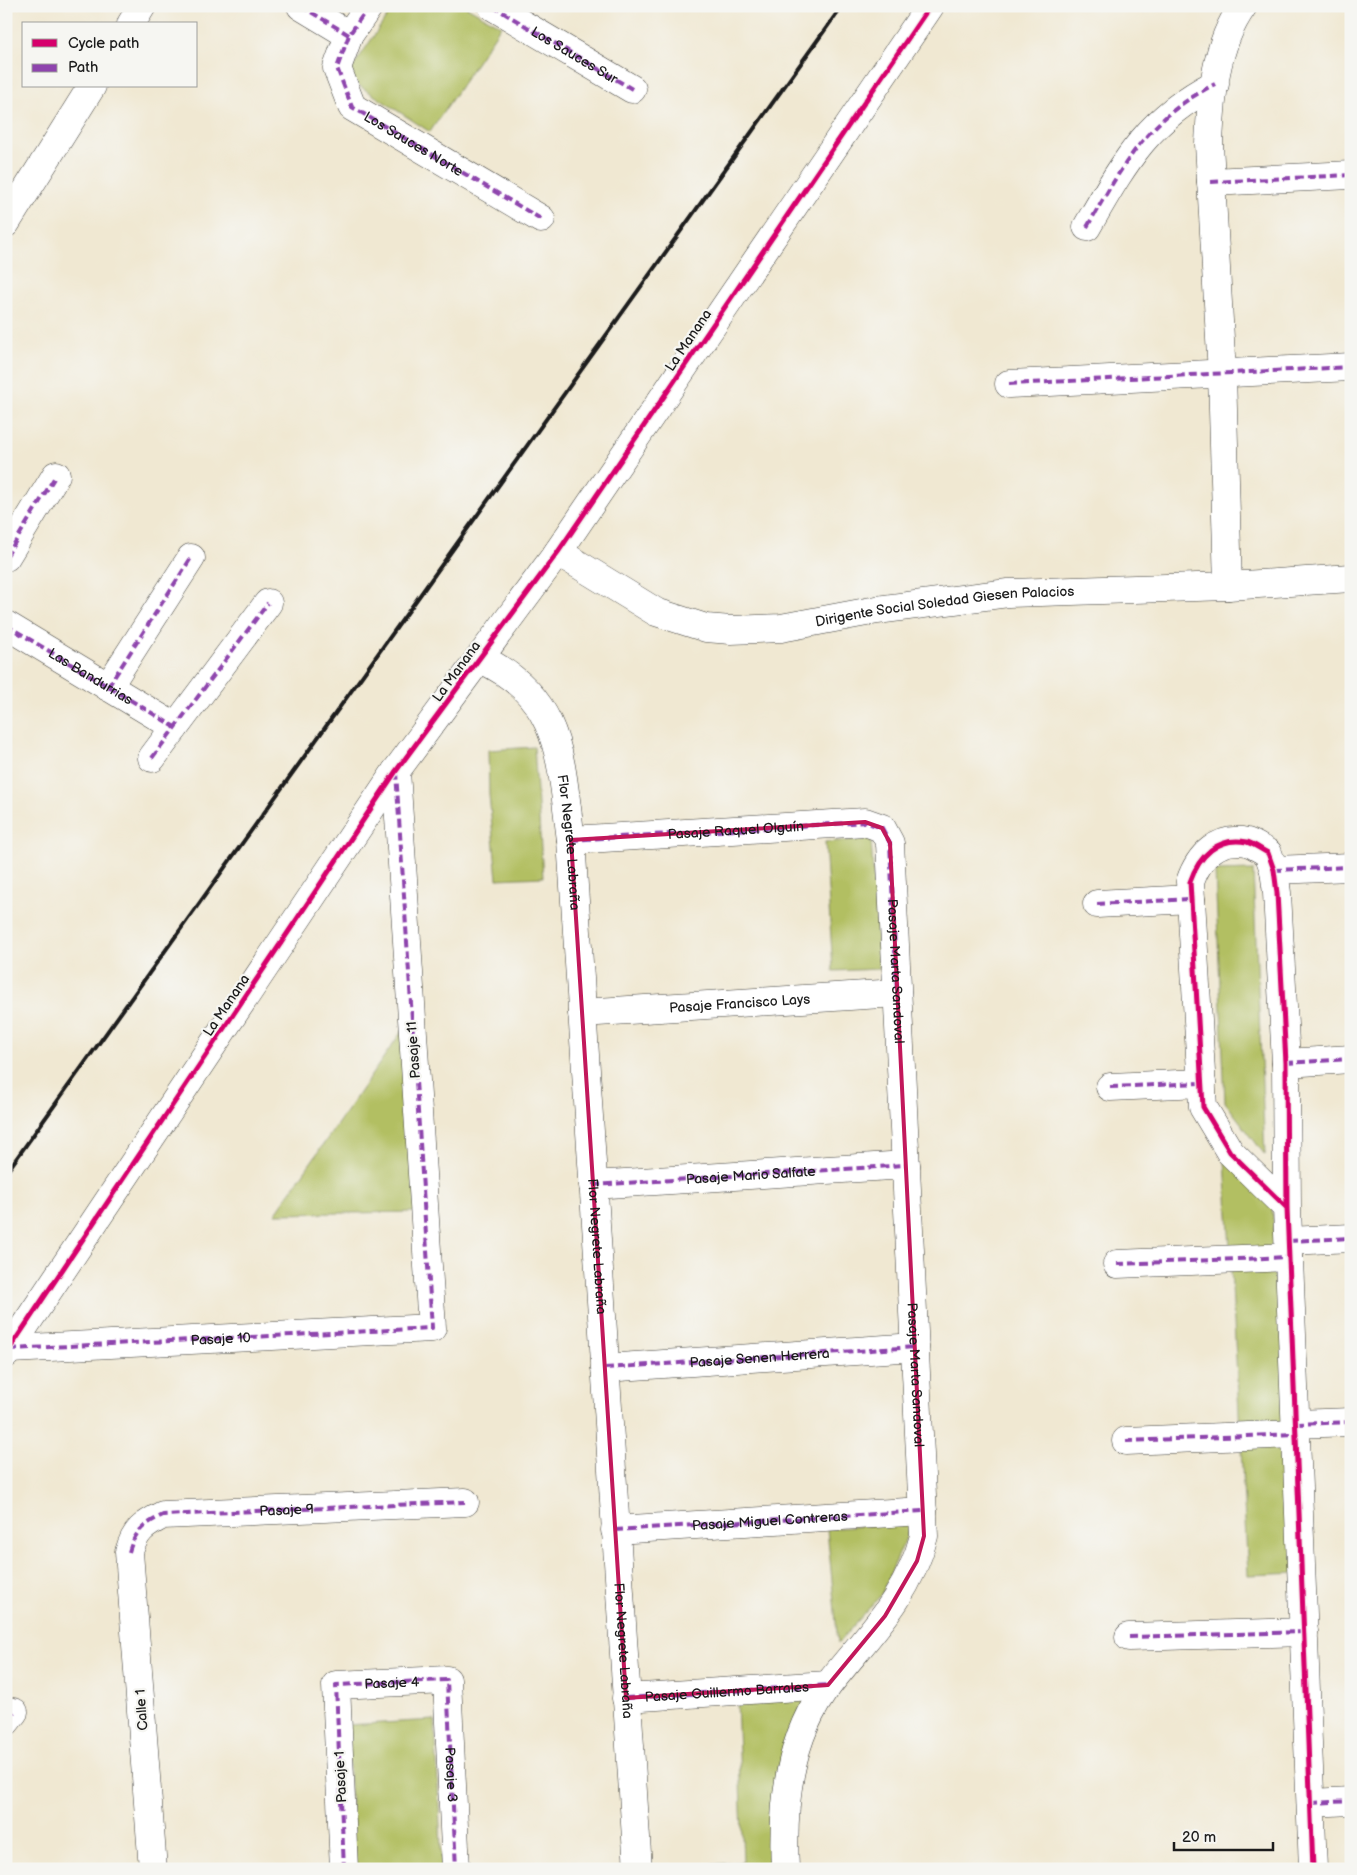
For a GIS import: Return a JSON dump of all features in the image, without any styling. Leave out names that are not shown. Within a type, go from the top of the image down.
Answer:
[{"type":"street","points":[[132,22],[142,6]]},
{"type":"street","points":[[301,6],[349,36],[369,6]]},
{"type":"street","name":"Los Sauces Sur","points":[[492,6],[632,89]]},
{"type":"street","name":"La Manana","points":[[8,1351],[396,771],[558,552],[930,6]]},
{"type":"street","points":[[1228,586],[1222,374],[1209,144],[1211,106],[1224,44],[1234,20],[1243,6]]},
{"type":"street","name":"Los Sauces Norte","points":[[349,36],[336,68],[352,107],[541,219]]},
{"type":"street","points":[[1087,227],[1146,135],[1166,115],[1189,97],[1215,84]]},
{"type":"street","points":[[6,223],[91,88]]},
{"type":"street","points":[[1211,182],[1351,175]]},
{"type":"street","points":[[1009,384],[1351,367]]},
{"type":"street","points":[[6,557],[56,475]]},
{"type":"street","name":"Dirigente Social Soledad Giesen Palacios","points":[[558,552],[656,612],[706,628],[731,630],[781,628],[887,609],[1008,593],[1228,586],[1351,578]]},
{"type":"street","points":[[108,687],[191,558]]},
{"type":"street","points":[[152,758],[268,602]]},
{"type":"street","name":"Las Bandurrias","points":[[6,625],[175,727]]},
{"type":"street","name":"Flor Negrete Labraña","points":[[479,658],[498,667],[530,693],[550,726],[560,761],[570,840],[638,1869]]},
{"type":"street","name":"Pasaje 11","points":[[396,771],[432,1328]]},
{"type":"street","name":"Pasaje Raquel Olguín","points":[[570,840],[865,822],[882,828],[890,843]]},
{"type":"street","points":[[1287,1208],[1230,1152],[1204,1107],[1190,882],[1195,866],[1206,853],[1221,842],[1248,842],[1268,853],[1274,870],[1277,893],[1286,1063],[1287,1208],[1313,1869]]},
{"type":"street","name":"Pasaje Marta Sandoval","points":[[785,1869],[784,1842],[788,1778],[812,1710],[828,1685],[885,1616],[904,1588],[917,1561],[924,1536],[890,843]]},
{"type":"street","points":[[1274,870],[1351,867]]},
{"type":"street","points":[[1097,904],[1191,899]]},
{"type":"street","name":"Pasaje Francisco Lays","points":[[582,1013],[897,993]]},
{"type":"street","points":[[1286,1063],[1351,1059]]},
{"type":"street","points":[[1110,1088],[1202,1083]]},
{"type":"street","name":"Pasaje Mario Salfate","points":[[593,1185],[906,1165]]},
{"type":"street","points":[[1117,1264],[1289,1249],[1351,1238]]},
{"type":"street","name":"Pasaje 10","points":[[8,1351],[432,1328]]},
{"type":"street","name":"Pasaje Senen Herrera","points":[[605,1368],[915,1348]]},
{"type":"street","points":[[1126,1441],[1296,1429],[1351,1422]]},
{"type":"street","name":"Pasaje 9","points":[[129,1552],[134,1536],[146,1524],[163,1515],[465,1502]]},
{"type":"street","name":"Pasaje Miguel Contreras","points":[[616,1530],[923,1511]]},
{"type":"street","name":"Calle 1","points":[[129,1552],[153,1869]]},
{"type":"street","points":[[1129,1637],[1304,1632]]},
{"type":"street","name":"Pasaje 4","points":[[336,1685],[447,1680]]},
{"type":"street","name":"Pasaje 3","points":[[447,1680],[456,1869]]},
{"type":"street","name":"Pasaje 1","points":[[336,1685],[344,1869]]},
{"type":"street","name":"Pasaje Guillermo Barrales","points":[[626,1698],[828,1685]]},
{"type":"street","points":[[1311,1803],[1351,1801]]},
{"type":"highlighted area","points":[[865,822],[882,828],[890,843],[915,1347],[924,1536],[917,1561],[885,1616],[828,1685],[626,1698],[571,840]]},
{"type":"green space","points":[[394,6],[465,6],[501,26],[430,132],[346,77]]},
{"type":"green space","points":[[534,747],[543,877],[497,879],[489,795],[488,750]]},
{"type":"green space","points":[[871,839],[879,969],[833,971],[825,842]]},
{"type":"green space","points":[[1253,870],[1265,1155],[1225,1102],[1215,871]]},
{"type":"green space","points":[[404,1028],[417,1212],[275,1214]]},
{"type":"green space","points":[[1225,1160],[1272,1205],[1301,1573],[1248,1575]]},
{"type":"green space","points":[[913,1522],[881,1595],[838,1643],[827,1529]]},
{"type":"green space","points":[[811,1694],[773,1869],[668,1869],[743,1862],[737,1700]]},
{"type":"green space","points":[[435,1720],[442,1869],[354,1869],[347,1725]]},
{"type":"railway","points":[[6,1173],[842,6]]},
{"type":"marked path","points":[[301,6],[349,35]]},
{"type":"marked path","points":[[369,6],[349,35],[337,68],[352,107],[541,219]]},
{"type":"marked path","points":[[492,6],[632,89]]},
{"type":"marked path","points":[[1087,227],[1126,163],[1154,128],[1191,98],[1215,84]]},
{"type":"marked path","points":[[1211,182],[1351,175]]},
{"type":"marked path","points":[[1009,384],[1351,367]]},
{"type":"marked path","points":[[6,557],[56,475]]},
{"type":"marked path","points":[[108,687],[191,558]]},
{"type":"marked path","points":[[152,758],[268,603]]},
{"type":"marked path","points":[[6,625],[175,727]]},
{"type":"marked path","points":[[10,1349],[432,1328],[396,772]]},
{"type":"marked path","points":[[571,840],[865,822],[882,828],[890,843],[897,993]]},
{"type":"marked path","points":[[1274,870],[1351,867]]},
{"type":"marked path","points":[[1097,904],[1191,899]]},
{"type":"marked path","points":[[1286,1063],[1351,1059]]},
{"type":"marked path","points":[[1110,1087],[1202,1083]]},
{"type":"marked path","points":[[593,1185],[906,1165]]},
{"type":"marked path","points":[[1289,1241],[1351,1238]]},
{"type":"marked path","points":[[1117,1264],[1289,1257]]},
{"type":"marked path","points":[[605,1368],[915,1347]]},
{"type":"marked path","points":[[1296,1424],[1351,1422]]},
{"type":"marked path","points":[[1126,1441],[1296,1434]]},
{"type":"marked path","points":[[129,1552],[134,1539],[141,1529],[163,1515],[465,1502]]},
{"type":"marked path","points":[[615,1530],[923,1511]]},
{"type":"marked path","points":[[1129,1637],[1304,1632]]},
{"type":"marked path","points":[[344,1869],[336,1685],[447,1680],[456,1869]]},
{"type":"marked path","points":[[626,1698],[828,1685]]},
{"type":"marked path","points":[[6,1722],[14,1712]]},
{"type":"marked path","points":[[1311,1803],[1351,1801]]},
{"type":"cycle path","points":[[6,1354],[396,771],[558,552],[930,6]]},
{"type":"cycle path","points":[[1287,1208],[1230,1152],[1203,1107],[1190,882],[1204,856],[1219,845],[1227,842],[1247,842],[1268,853],[1274,870],[1277,893],[1286,1063],[1287,1208],[1313,1869]]}]
